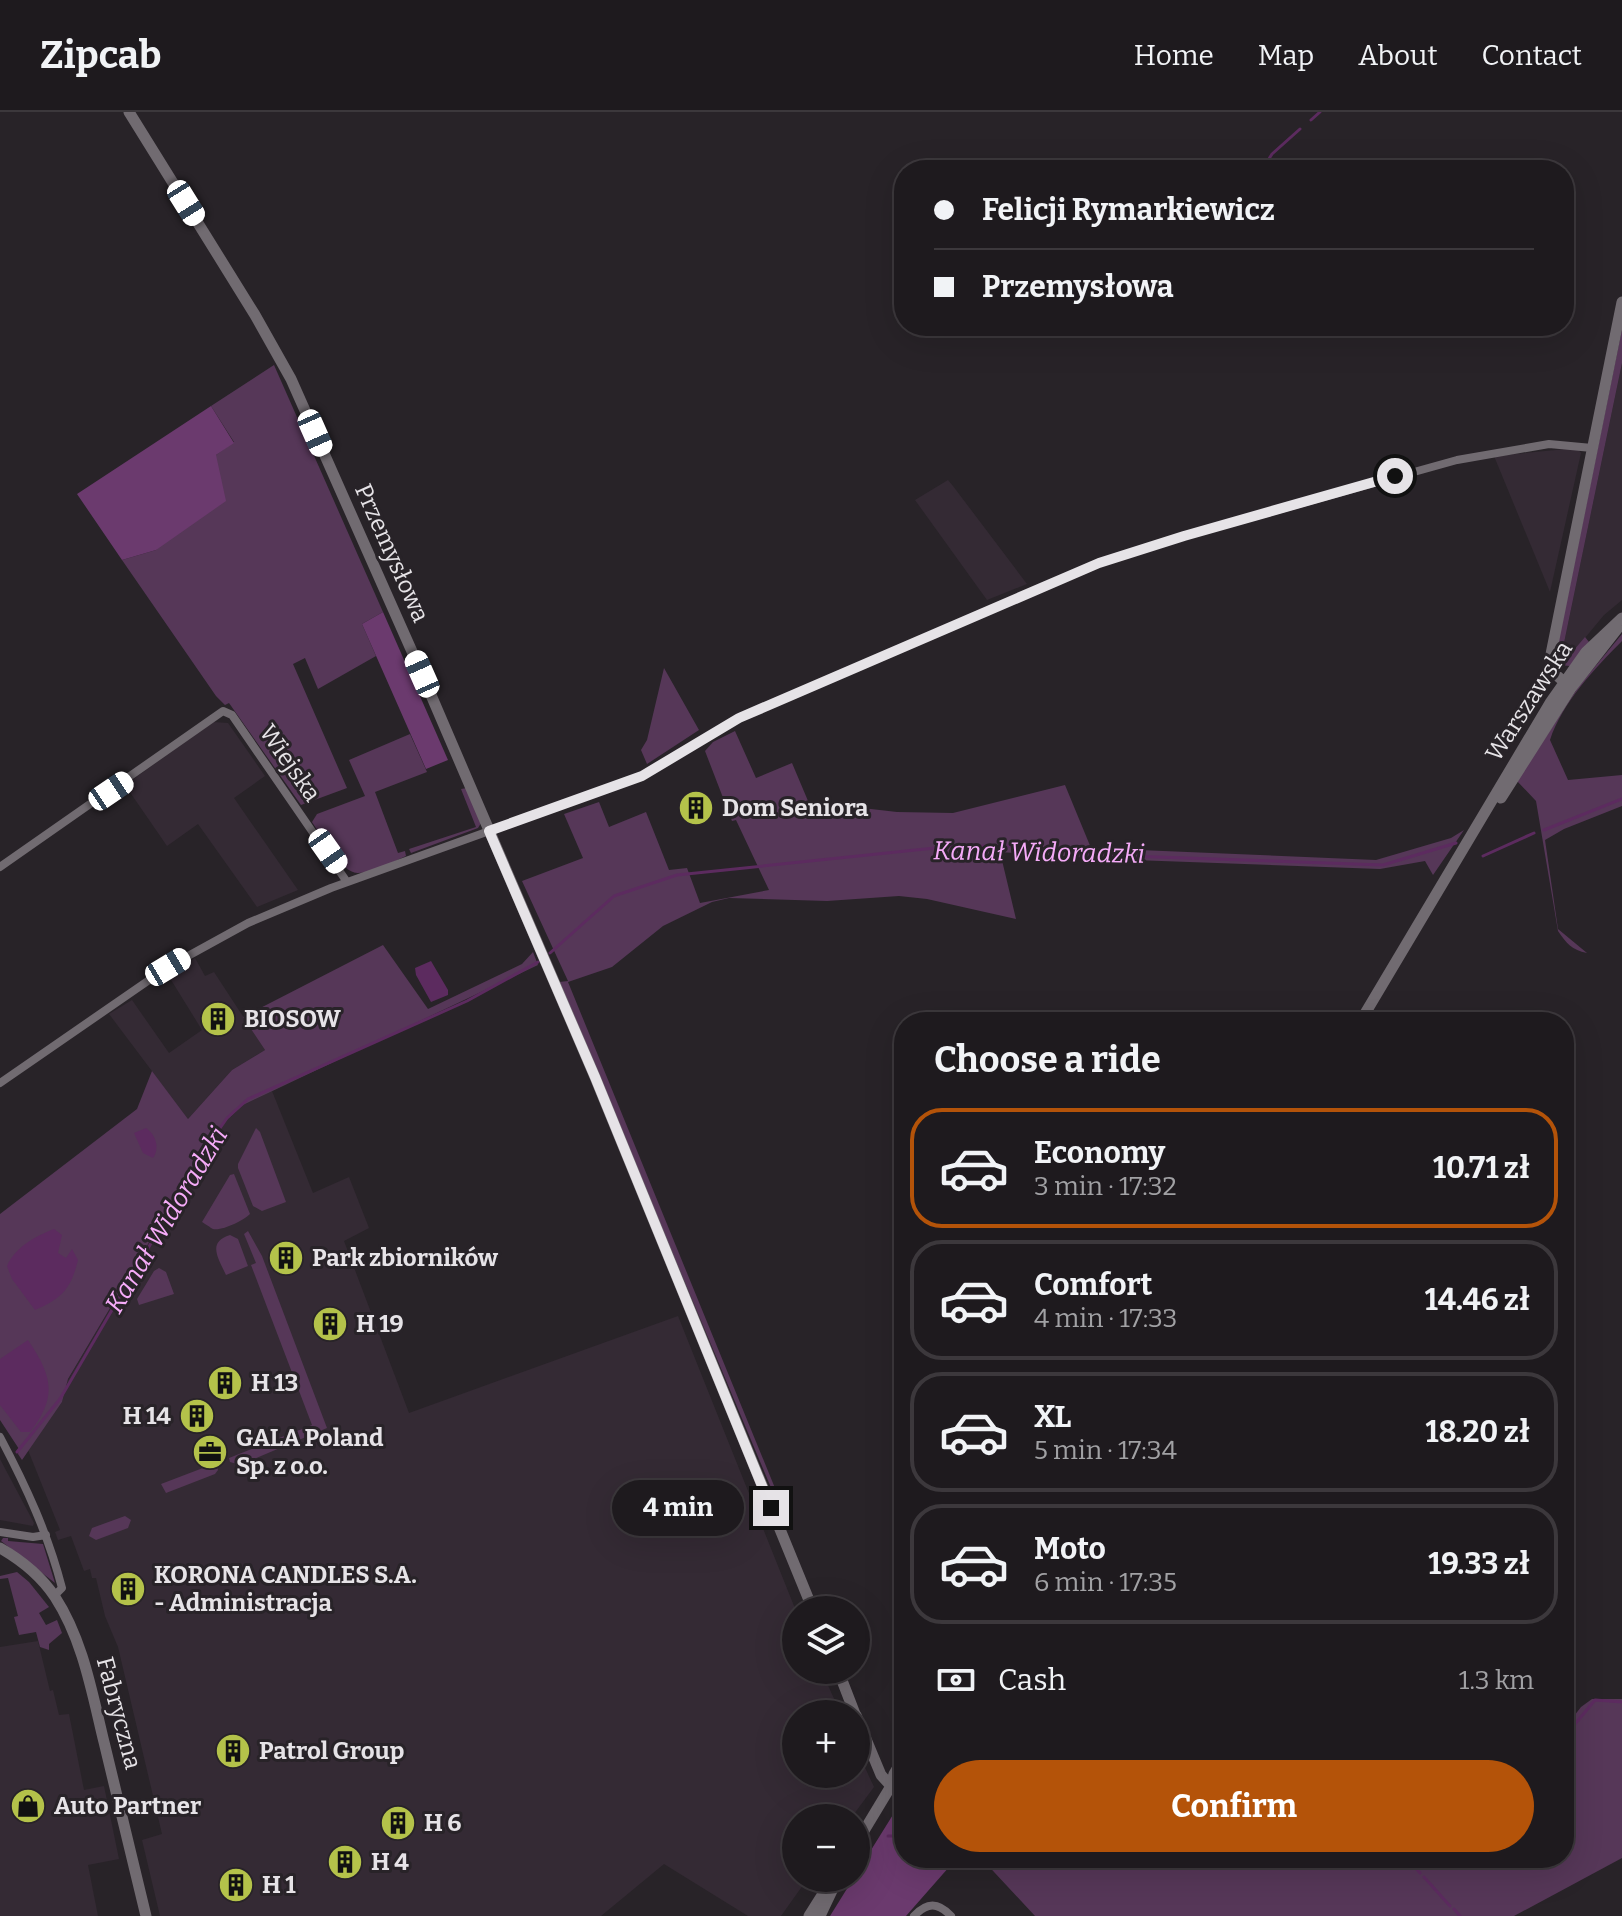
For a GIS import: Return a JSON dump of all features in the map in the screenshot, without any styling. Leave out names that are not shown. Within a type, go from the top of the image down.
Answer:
[{"type":"street","name":"Przemysłowa","points":[[129,112],[284,365],[422,674],[595,1077],[807,1596]]},
{"type":"street","points":[[1568,685],[1552,670],[1550,659],[1622,302]]},
{"type":"street","points":[[0,1083],[204,946],[293,902],[642,776],[739,718],[1032,591],[1131,552],[1457,460],[1549,444],[1592,448]]},
{"type":"street","name":"Warszawska","points":[[1366,1012],[1485,817],[1513,781],[1568,685],[1622,621]]},
{"type":"street","name":"Wiejska","points":[[0,867],[223,711],[232,715],[347,882]]},
{"type":"street","points":[[0,1437],[31,1496],[46,1535],[62,1588],[54,1596]]},
{"type":"street","points":[[0,1532],[33,1537],[46,1535]]},
{"type":"street","name":"Fabryczna","points":[[0,1548],[35,1574],[54,1596],[68,1621],[86,1668],[146,1916]]},
{"type":"street","points":[[870,1749],[881,1775],[891,1786]]},
{"type":"street","points":[[891,1786],[894,1774]]},
{"type":"street","points":[[870,1821],[894,1783]]},
{"type":"street","points":[[809,1916],[826,1892]]},
{"type":"street","points":[[820,1916],[830,1892]]},
{"type":"street","points":[[914,1916],[923,1907],[938,1905],[951,1916]]},
{"type":"shaded area","points":[[1622,329],[1622,363],[1564,643],[1574,650],[1585,637],[1589,642],[1570,666],[1558,665],[1555,658]]},
{"type":"shaded area","points":[[1622,363],[1622,600],[1604,615],[1575,650],[1564,643]]},
{"type":"shaded area","points":[[274,365],[383,612],[362,624],[376,656],[318,689],[305,658],[293,664],[347,788],[301,805],[229,703],[225,705],[216,696],[122,560],[156,550],[216,455],[234,442],[211,406]]},
{"type":"shaded area","points":[[211,406],[234,443],[216,455],[226,501],[156,550],[122,560],[77,494]]},
{"type":"shaded area","points":[[1577,448],[1581,453],[1550,592],[1494,456]]},
{"type":"shaded area","points":[[948,480],[1027,584],[987,600],[915,500]]},
{"type":"shaded area","points":[[383,612],[448,760],[426,769],[362,624]]},
{"type":"shaded area","points":[[1622,634],[1622,641],[1571,700],[1550,740],[1568,780],[1622,775],[1622,806],[1545,840],[1558,929],[1587,953],[1570,945],[1558,931],[1536,801],[1517,781],[1579,686]]},
{"type":"shaded area","points":[[664,668],[699,730],[647,764],[641,750],[647,740]]},
{"type":"shaded area","points":[[213,722],[228,723],[265,776],[234,798],[298,890],[257,907],[198,824],[167,846],[125,785]]},
{"type":"shaded area","points":[[735,731],[756,778],[792,763],[811,808],[845,806],[897,812],[953,813],[1065,785],[1091,848],[1376,860],[1451,838],[1464,830],[1433,875],[1425,861],[1380,869],[1000,852],[1016,919],[927,899],[899,896],[827,901],[729,898],[712,902],[663,926],[612,967],[568,982],[777,1493],[772,1490],[559,982],[568,981],[522,881],[583,858],[564,814],[599,802],[609,827],[646,812],[669,870],[687,868],[700,903],[769,890],[736,820],[732,821],[705,751],[713,742]]},
{"type":"shaded area","points":[[410,734],[427,772],[375,792],[398,853],[405,851],[406,856],[370,871],[352,872],[332,853],[312,822],[317,814],[365,796],[349,760]]},
{"type":"shaded area","points":[[467,788],[481,823],[478,828],[411,853],[409,849],[476,827],[461,789]]},
{"type":"shaded area","points":[[383,945],[428,1009],[522,964],[533,952],[538,965],[243,1105],[215,1131],[68,1379],[62,1402],[22,1460],[19,1449],[0,1420],[0,1214],[137,1109],[152,1071],[188,1119],[232,1070],[265,1050],[243,1017]]},
{"type":"shaded area","points":[[195,958],[205,976],[214,972],[265,1050],[232,1070],[188,1119],[109,1014],[132,1000],[169,1053],[202,1030],[168,975]]},
{"type":"shaded area","points":[[431,961],[448,995],[431,1002],[415,968]]},
{"type":"shaded area","points":[[272,1091],[313,1193],[349,1177],[369,1228],[344,1241],[409,1413],[678,1316],[790,1596],[782,1596],[782,1684],[827,1684],[835,1700],[782,1700],[782,1788],[870,1788],[870,1778],[874,1787],[861,1804],[782,1804],[782,1892],[798,1892],[781,1916],[748,1916],[664,1864],[601,1916],[160,1916],[142,1840],[162,1834],[118,1647],[105,1616],[96,1578],[92,1578],[90,1569],[84,1571],[71,1536],[58,1540],[55,1532],[60,1530],[28,1450],[62,1402],[68,1380],[215,1131],[243,1105]]},
{"type":"shaded area","points":[[146,1128],[156,1142],[153,1158],[143,1153],[134,1133]]},
{"type":"shaded area","points":[[256,1128],[286,1202],[262,1211],[253,1206],[238,1168]]},
{"type":"shaded area","points":[[234,1174],[250,1214],[233,1224],[213,1229],[202,1222],[230,1175]]},
{"type":"shaded area","points":[[54,1229],[62,1235],[58,1253],[66,1258],[72,1249],[78,1260],[64,1291],[35,1310],[12,1279],[7,1266],[21,1248]]},
{"type":"shaded area","points":[[248,1231],[262,1256],[327,1428],[240,1465],[230,1462],[229,1458],[312,1425],[251,1265],[256,1263],[244,1234]]},
{"type":"shaded area","points":[[230,1235],[238,1239],[248,1266],[226,1275],[216,1251],[219,1242]]},
{"type":"shaded area","points":[[159,1268],[166,1272],[174,1294],[139,1305],[137,1299]]},
{"type":"shaded area","points":[[28,1340],[47,1375],[48,1397],[30,1432],[21,1432],[0,1405],[0,1359]]},
{"type":"shaded area","points":[[0,1459],[34,1523],[33,1526],[0,1520]]},
{"type":"shaded area","points":[[216,1463],[218,1470],[215,1474],[166,1493],[161,1484]]},
{"type":"shaded area","points":[[125,1516],[131,1520],[128,1528],[96,1540],[89,1536],[92,1528]]},
{"type":"shaded area","points":[[3,1538],[43,1544],[55,1583],[1,1541]]},
{"type":"shaded area","points":[[17,1572],[49,1607],[39,1613],[46,1625],[57,1620],[62,1633],[49,1644],[49,1650],[40,1647],[36,1632],[19,1635],[14,1617],[18,1616],[8,1578],[0,1579],[0,1576]]},
{"type":"shaded area","points":[[38,1641],[59,1715],[69,1714],[84,1790],[104,1786],[119,1859],[88,1865],[98,1916],[0,1916],[0,1647]]},
{"type":"shaded area","points":[[1592,1699],[1622,1699],[1622,1858],[1514,1916],[1035,1916],[990,1868],[1574,1868],[1574,1716]]},
{"type":"shaded area","points":[[894,1813],[894,1868],[948,1868],[906,1916],[830,1916],[845,1892],[870,1892],[870,1852]]},
{"type":"waterway","points":[[1311,120],[1320,112]]},
{"type":"waterway","points":[[1268,160],[1300,129]]},
{"type":"waterway","name":"Kanał Widoradzki","points":[[1544,830],[1622,799]]},
{"type":"waterway","name":"Kanał Widoradzki","points":[[1483,856],[1534,833]]},
{"type":"waterway","name":"Kanał Widoradzki","points":[[550,953],[614,896],[677,875],[954,846],[1024,846],[1099,855],[1383,865],[1456,843]]},
{"type":"waterway","name":"Kanał Widoradzki","points":[[17,1452],[60,1399],[227,1118],[248,1099],[467,1001],[538,962]]},
{"type":"waterway","points":[[1574,1725],[1595,1700],[1622,1702]]},
{"type":"waterway","points":[[888,1836],[894,1836]]},
{"type":"waterway","points":[[1416,1868],[1420,1873]]},
{"type":"waterway","points":[[1424,1877],[1450,1906]]},
{"type":"waterway","points":[[1454,1909],[1460,1916]]},
{"type":"place","name":"Dom Seniora","points":[[696,808]]},
{"type":"place","name":"BIOSOW","points":[[218,1019]]},
{"type":"place","name":"Park zbiorników","points":[[286,1258]]},
{"type":"place","name":"H 19","points":[[330,1324]]},
{"type":"place","name":"H 13","points":[[225,1383]]},
{"type":"place","name":"H 14","points":[[197,1416]]},
{"type":"place","name":"GALA Poland Sp. z o.o.","points":[[210,1452]]},
{"type":"place","name":"KORONA CANDLES S.A. - Administracja","points":[[128,1589]]},
{"type":"place","name":"Patrol Group","points":[[233,1751]]},
{"type":"place","name":"Auto Partner","points":[[28,1806]]},
{"type":"place","name":"H 6","points":[[398,1823]]},
{"type":"place","name":"H 4","points":[[345,1862]]},
{"type":"place","name":"H 1","points":[[236,1885]]},
{"type":"route","points":[[771,1508],[595,1077],[489,831],[642,776],[739,718],[1099,563],[1395,476]]}]
